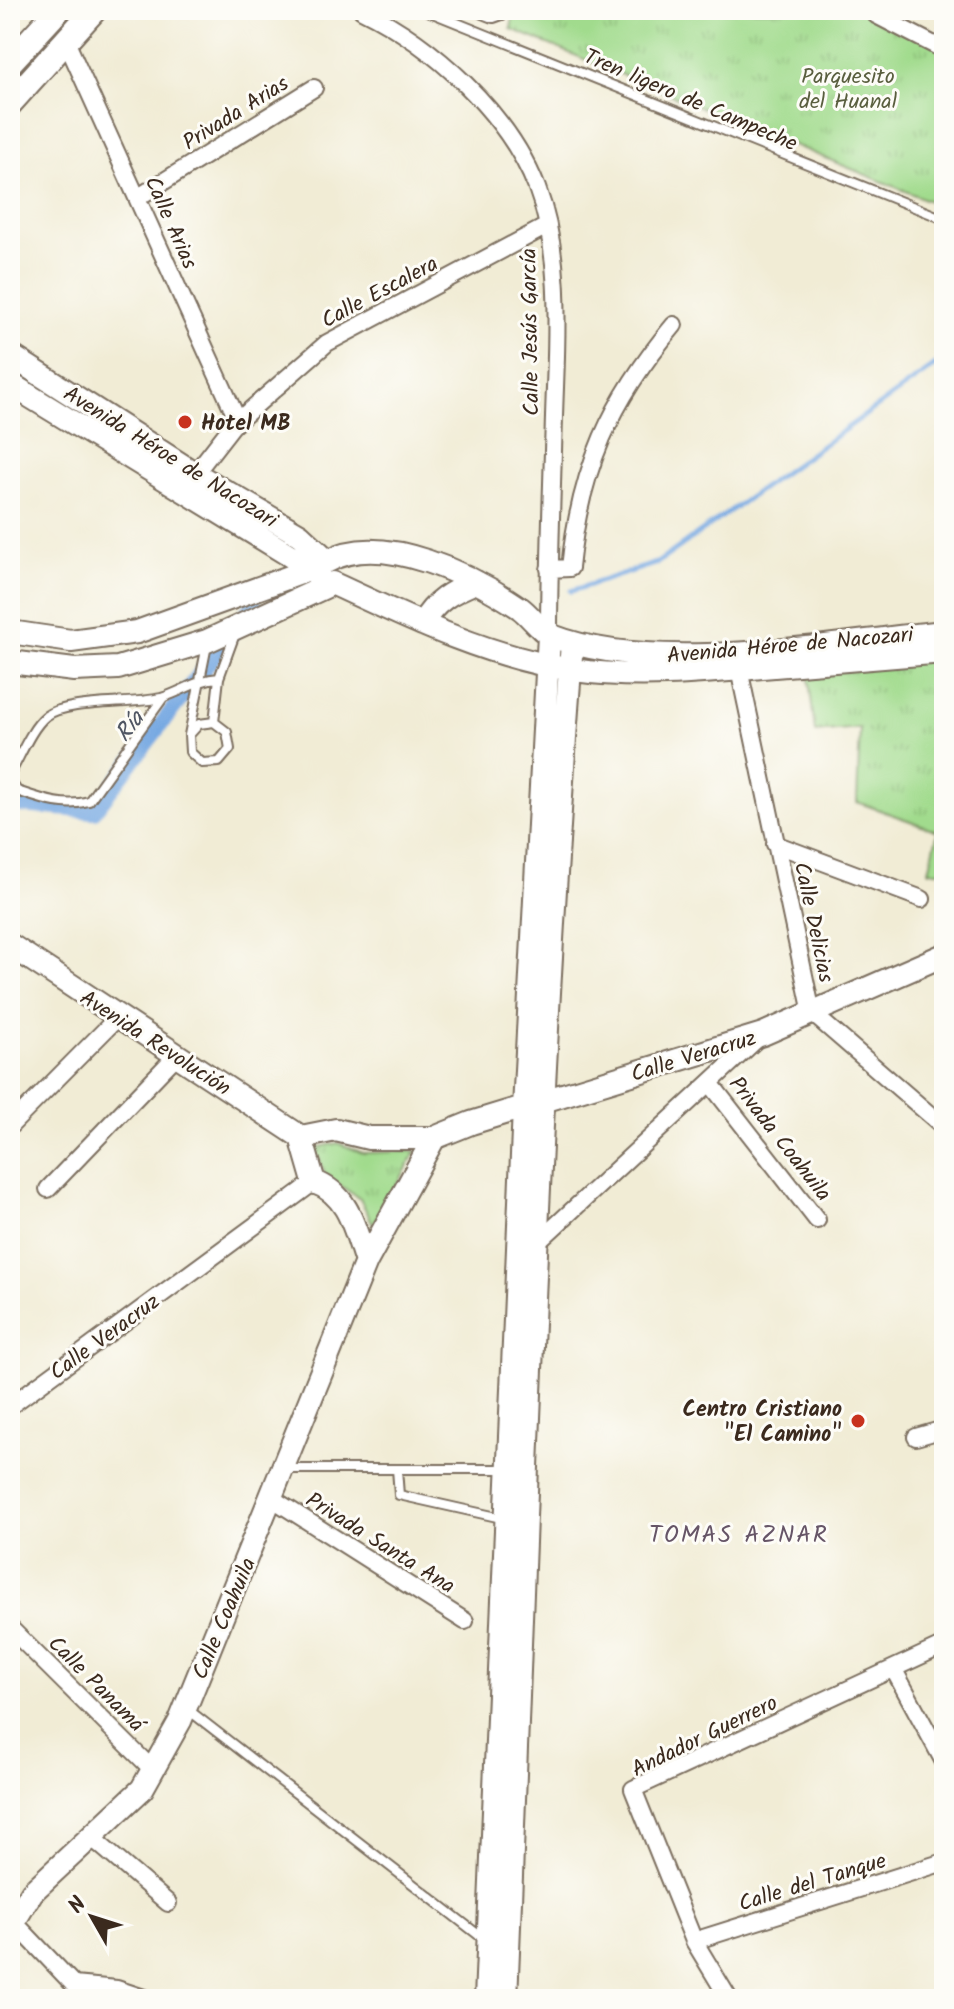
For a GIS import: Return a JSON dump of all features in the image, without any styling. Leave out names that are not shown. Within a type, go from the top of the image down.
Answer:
[{"type":"main road","points":[[10,62],[58,10]]},
{"type":"main road","points":[[10,85],[76,10]]},
{"type":"main road","points":[[10,103],[94,10]]},
{"type":"main road","name":"Avenida Héroe de Nacozari","points":[[10,355],[324,575],[422,624],[505,654],[617,674],[944,632]]},
{"type":"main road","name":"Avenida Héroe de Nacozari","points":[[10,384],[190,481]]},
{"type":"main road","name":"Avenida Héroe de Nacozari","points":[[324,575],[369,551],[425,560],[476,582],[524,611],[549,635],[572,643],[653,655],[742,660],[944,652]]},
{"type":"main road","points":[[10,662],[74,670],[118,668],[207,641],[238,627],[324,575]]},
{"type":"main road","points":[[10,632],[71,641],[137,632],[324,575]]},
{"type":"main road","points":[[422,624],[432,607],[452,591],[476,582]]},
{"type":"main road","points":[[486,1999],[509,1469],[560,666],[549,635]]},
{"type":"main road","points":[[560,666],[572,643]]},
{"type":"main road","name":"Avenida Revolución","points":[[10,945],[301,1137]]},
{"type":"main road","name":"Calle Veracruz","points":[[434,1138],[763,1034],[944,955]]},
{"type":"main road","points":[[506,1999],[538,1242],[534,1105]]},
{"type":"main road","points":[[366,1262],[345,1203],[325,1186],[314,1182],[301,1137],[336,1130],[369,1138],[434,1138]]},
{"type":"main road","name":"Calle Coahuila","points":[[12,1926],[32,1892],[142,1789],[153,1770],[186,1708],[273,1499],[366,1262],[434,1138]]},
{"type":"street","points":[[10,45],[42,10]]},
{"type":"street","name":"Calle Jesús García","points":[[362,10],[394,26],[487,109],[523,160],[537,188],[554,269],[556,354],[549,635]]},
{"type":"street","points":[[879,10],[876,15],[944,50]]},
{"type":"street","name":"Calle Arias","points":[[66,41],[238,421]]},
{"type":"street","name":"Privada Arias","points":[[137,198],[314,88]]},
{"type":"street","name":"Calle Escalera","points":[[190,481],[238,421],[327,343],[547,226]]},
{"type":"street","points":[[549,569],[570,568],[575,523],[600,438],[617,401],[674,325]]},
{"type":"street","name":"Calle Delicias","points":[[742,660],[775,844],[812,1013],[944,1127]]},
{"type":"street","points":[[775,844],[922,899]]},
{"type":"street","points":[[10,1126],[118,1017]]},
{"type":"street","points":[[538,1242],[763,1034]]},
{"type":"street","points":[[48,1189],[176,1056]]},
{"type":"street","name":"Privada Coahuila","points":[[710,1083],[817,1220]]},
{"type":"street","name":"Calle Veracruz","points":[[10,1406],[314,1182]]},
{"type":"street","points":[[916,1437],[944,1429]]},
{"type":"street","name":"Privada Santa Ana","points":[[273,1499],[465,1621]]},
{"type":"street","name":"Calle Panamá","points":[[10,1628],[153,1770]]},
{"type":"street","points":[[944,1645],[894,1670],[944,1762]]},
{"type":"street","name":"Andador Guerrero","points":[[694,1941],[633,1789],[894,1670]]},
{"type":"street","points":[[91,1837],[168,1903]]},
{"type":"street","name":"Calle del Tanque","points":[[694,1941],[944,1862]]},
{"type":"street","points":[[12,1926],[74,1985],[117,1989],[147,1999]]},
{"type":"street","points":[[694,1941],[729,1999]]},
{"type":"lane","name":"Tren ligero de Campeche","points":[[425,10],[944,219]]},
{"type":"lane","points":[[214,722],[219,678],[238,627]]},
{"type":"lane","points":[[189,735],[199,724],[214,722],[227,732],[230,749],[219,762],[202,763],[190,752],[189,735],[207,641]]},
{"type":"lane","points":[[163,698],[89,801],[66,805],[17,791],[10,777],[43,718],[61,707],[104,706],[163,698],[202,679],[219,678]]},
{"type":"lane","points":[[284,1469],[509,1469]]},
{"type":"lane","points":[[397,1469],[399,1495],[507,1519]]},
{"type":"lane","points":[[186,1708],[489,1943]]},
{"type":"green space","name":"Parquesito del Huanal","points":[[514,10],[879,10],[944,51],[944,207],[511,29]]},
{"type":"green space","points":[[944,652],[944,871],[929,871],[938,831],[857,802],[860,728],[815,732],[807,663]]},
{"type":"green space","points":[[338,1143],[363,1153],[417,1151],[373,1224],[360,1199],[326,1176],[315,1148]]},
{"type":"waterway","points":[[571,591],[657,563],[944,359]]},
{"type":"waterway","name":"Ría","points":[[10,804],[94,811],[254,604]]},
{"type":"place","name":"Hotel MB","points":[[185,422]]},
{"type":"place","name":"Centro Cristiano \"El Camino\"","points":[[858,1421]]},
{"type":"district","name":"TOMAS AZNAR","points":[[739,1534]]}]
